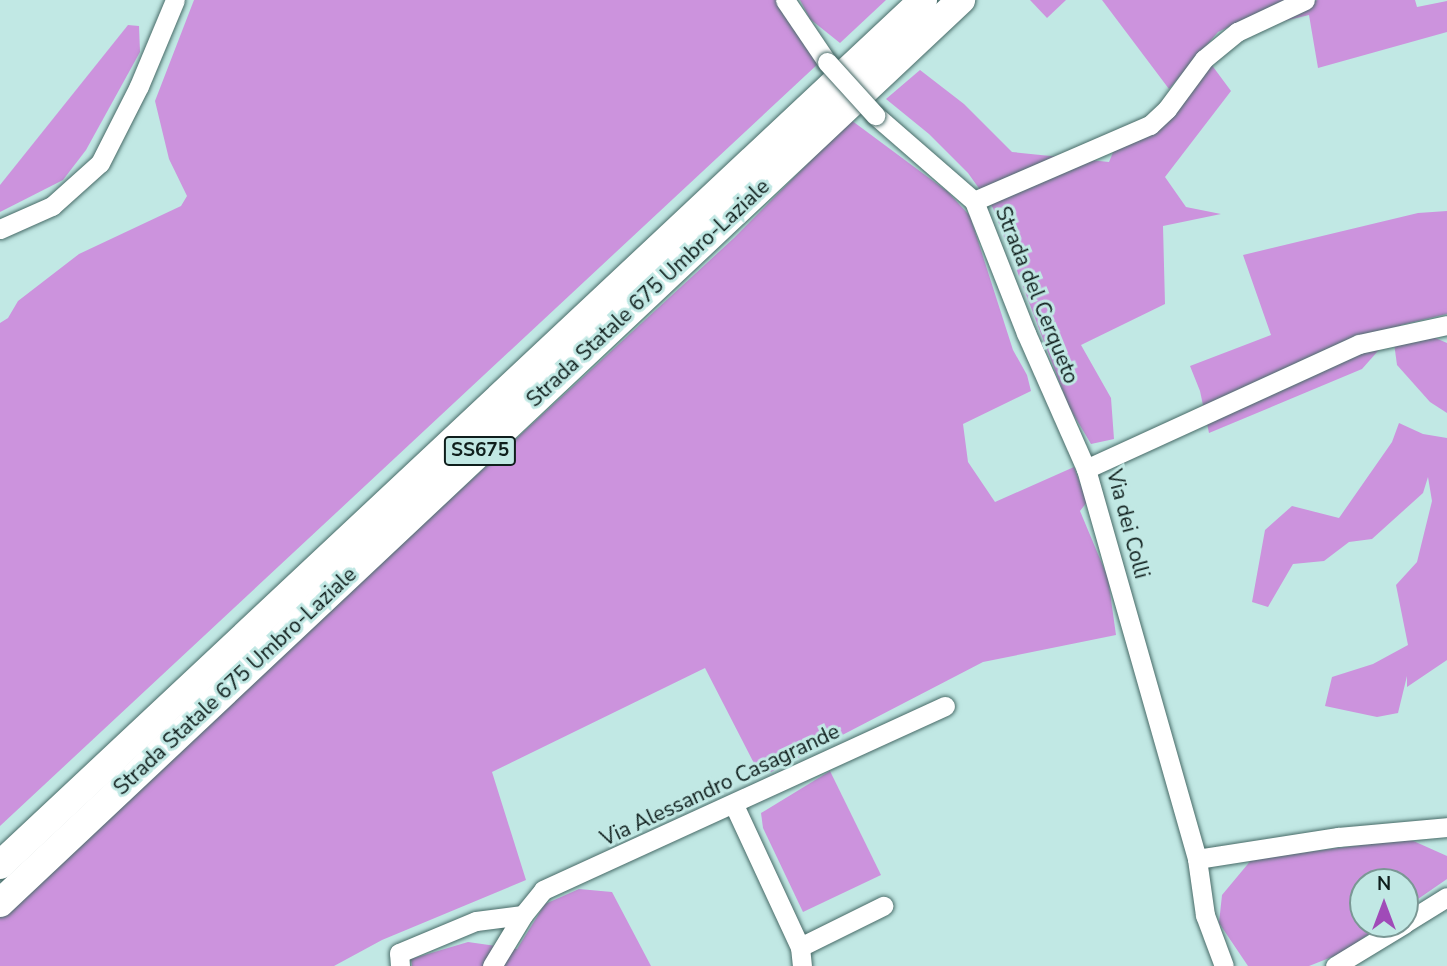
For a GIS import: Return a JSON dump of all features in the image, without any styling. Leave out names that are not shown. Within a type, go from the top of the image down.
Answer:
[{"type":"highway","name":"Strada Statale 675 Umbro-Laziale","points":[[0,865],[923,0]]},
{"type":"highway","name":"Strada Statale 675 Umbro-Laziale","points":[[0,902],[961,0]]},
{"type":"street","points":[[0,229],[52,206],[100,163],[139,86],[175,0]]},
{"type":"street","name":"Strada del Cerqueto","points":[[785,0],[827,62],[875,115],[974,201],[1026,333],[1086,469]]},
{"type":"street","points":[[974,201],[1150,125],[1167,109],[1204,59],[1228,38],[1305,0]]},
{"type":"street","name":"Via dei Colli","points":[[1224,966],[1205,915],[1197,859],[1086,469],[1359,344],[1447,325]]},
{"type":"street","name":"Via Alessandro Casagrande","points":[[492,966],[523,915],[543,890],[734,805],[944,706]]},
{"type":"street","points":[[734,805],[801,957],[883,906]]},
{"type":"street","points":[[1197,859],[1338,837],[1447,827]]},
{"type":"street","points":[[1419,915],[1447,897]]},
{"type":"street","points":[[400,966],[399,953],[463,926],[476,921],[523,915]]},
{"type":"street","points":[[1335,966],[1381,938]]},
{"type":"shaded area","points":[[194,0],[780,0],[820,62],[0,826],[0,323],[8,318],[18,301],[79,254],[181,206],[187,196],[169,159],[155,101]]},
{"type":"shaded area","points":[[800,0],[886,0],[840,43],[810,19]]},
{"type":"shaded area","points":[[1030,0],[1066,0],[1047,18]]},
{"type":"shaded area","points":[[1102,0],[1286,0],[1218,32],[1169,89]]},
{"type":"shaded area","points":[[1317,0],[1415,0],[1417,7],[1447,1],[1447,32],[1318,68],[1309,15],[1268,25]]},
{"type":"shaded area","points":[[128,25],[139,26],[140,52],[86,150],[63,180],[0,212],[0,185]]},
{"type":"shaded area","points":[[1211,64],[1231,91],[1165,177],[1186,207],[1221,214],[1163,226],[1165,304],[1081,345],[1111,398],[1114,439],[1091,444],[1069,407],[993,208],[968,173],[929,134],[886,99],[920,70],[964,104],[1012,152],[1109,162],[1114,150]]},
{"type":"shaded area","points":[[851,120],[948,192],[970,216],[1013,350],[1027,375],[1031,391],[963,424],[968,462],[995,502],[1074,467],[1087,502],[1080,511],[1108,578],[1116,635],[983,662],[771,772],[759,773],[705,668],[492,772],[526,880],[382,940],[334,966],[0,966],[0,914],[734,238]]},
{"type":"shaded area","points":[[1447,211],[1447,314],[1401,325],[1362,369],[1209,433],[1200,391],[1190,366],[1271,335],[1243,255],[1418,213]]},
{"type":"shaded area","points":[[1433,337],[1447,343],[1447,413],[1430,402],[1397,365],[1394,343]]},
{"type":"shaded area","points":[[1399,423],[1423,434],[1447,438],[1447,660],[1407,687],[1407,676],[1398,713],[1377,717],[1325,706],[1332,677],[1373,664],[1408,645],[1396,585],[1417,562],[1432,501],[1428,477],[1423,493],[1372,539],[1349,542],[1324,561],[1293,564],[1268,607],[1252,602],[1265,530],[1292,506],[1339,518],[1392,442]]},
{"type":"shaded area","points":[[830,771],[881,875],[803,912],[763,828],[761,813]]},
{"type":"shaded area","points":[[1409,839],[1447,856],[1447,879],[1419,898],[1419,868],[1349,868],[1349,938],[1363,938],[1342,953],[1309,966],[1248,966],[1219,923],[1222,895],[1252,859]]},
{"type":"shaded area","points":[[579,889],[612,892],[651,966],[412,966],[411,959],[468,942],[517,949],[545,904]]}]
